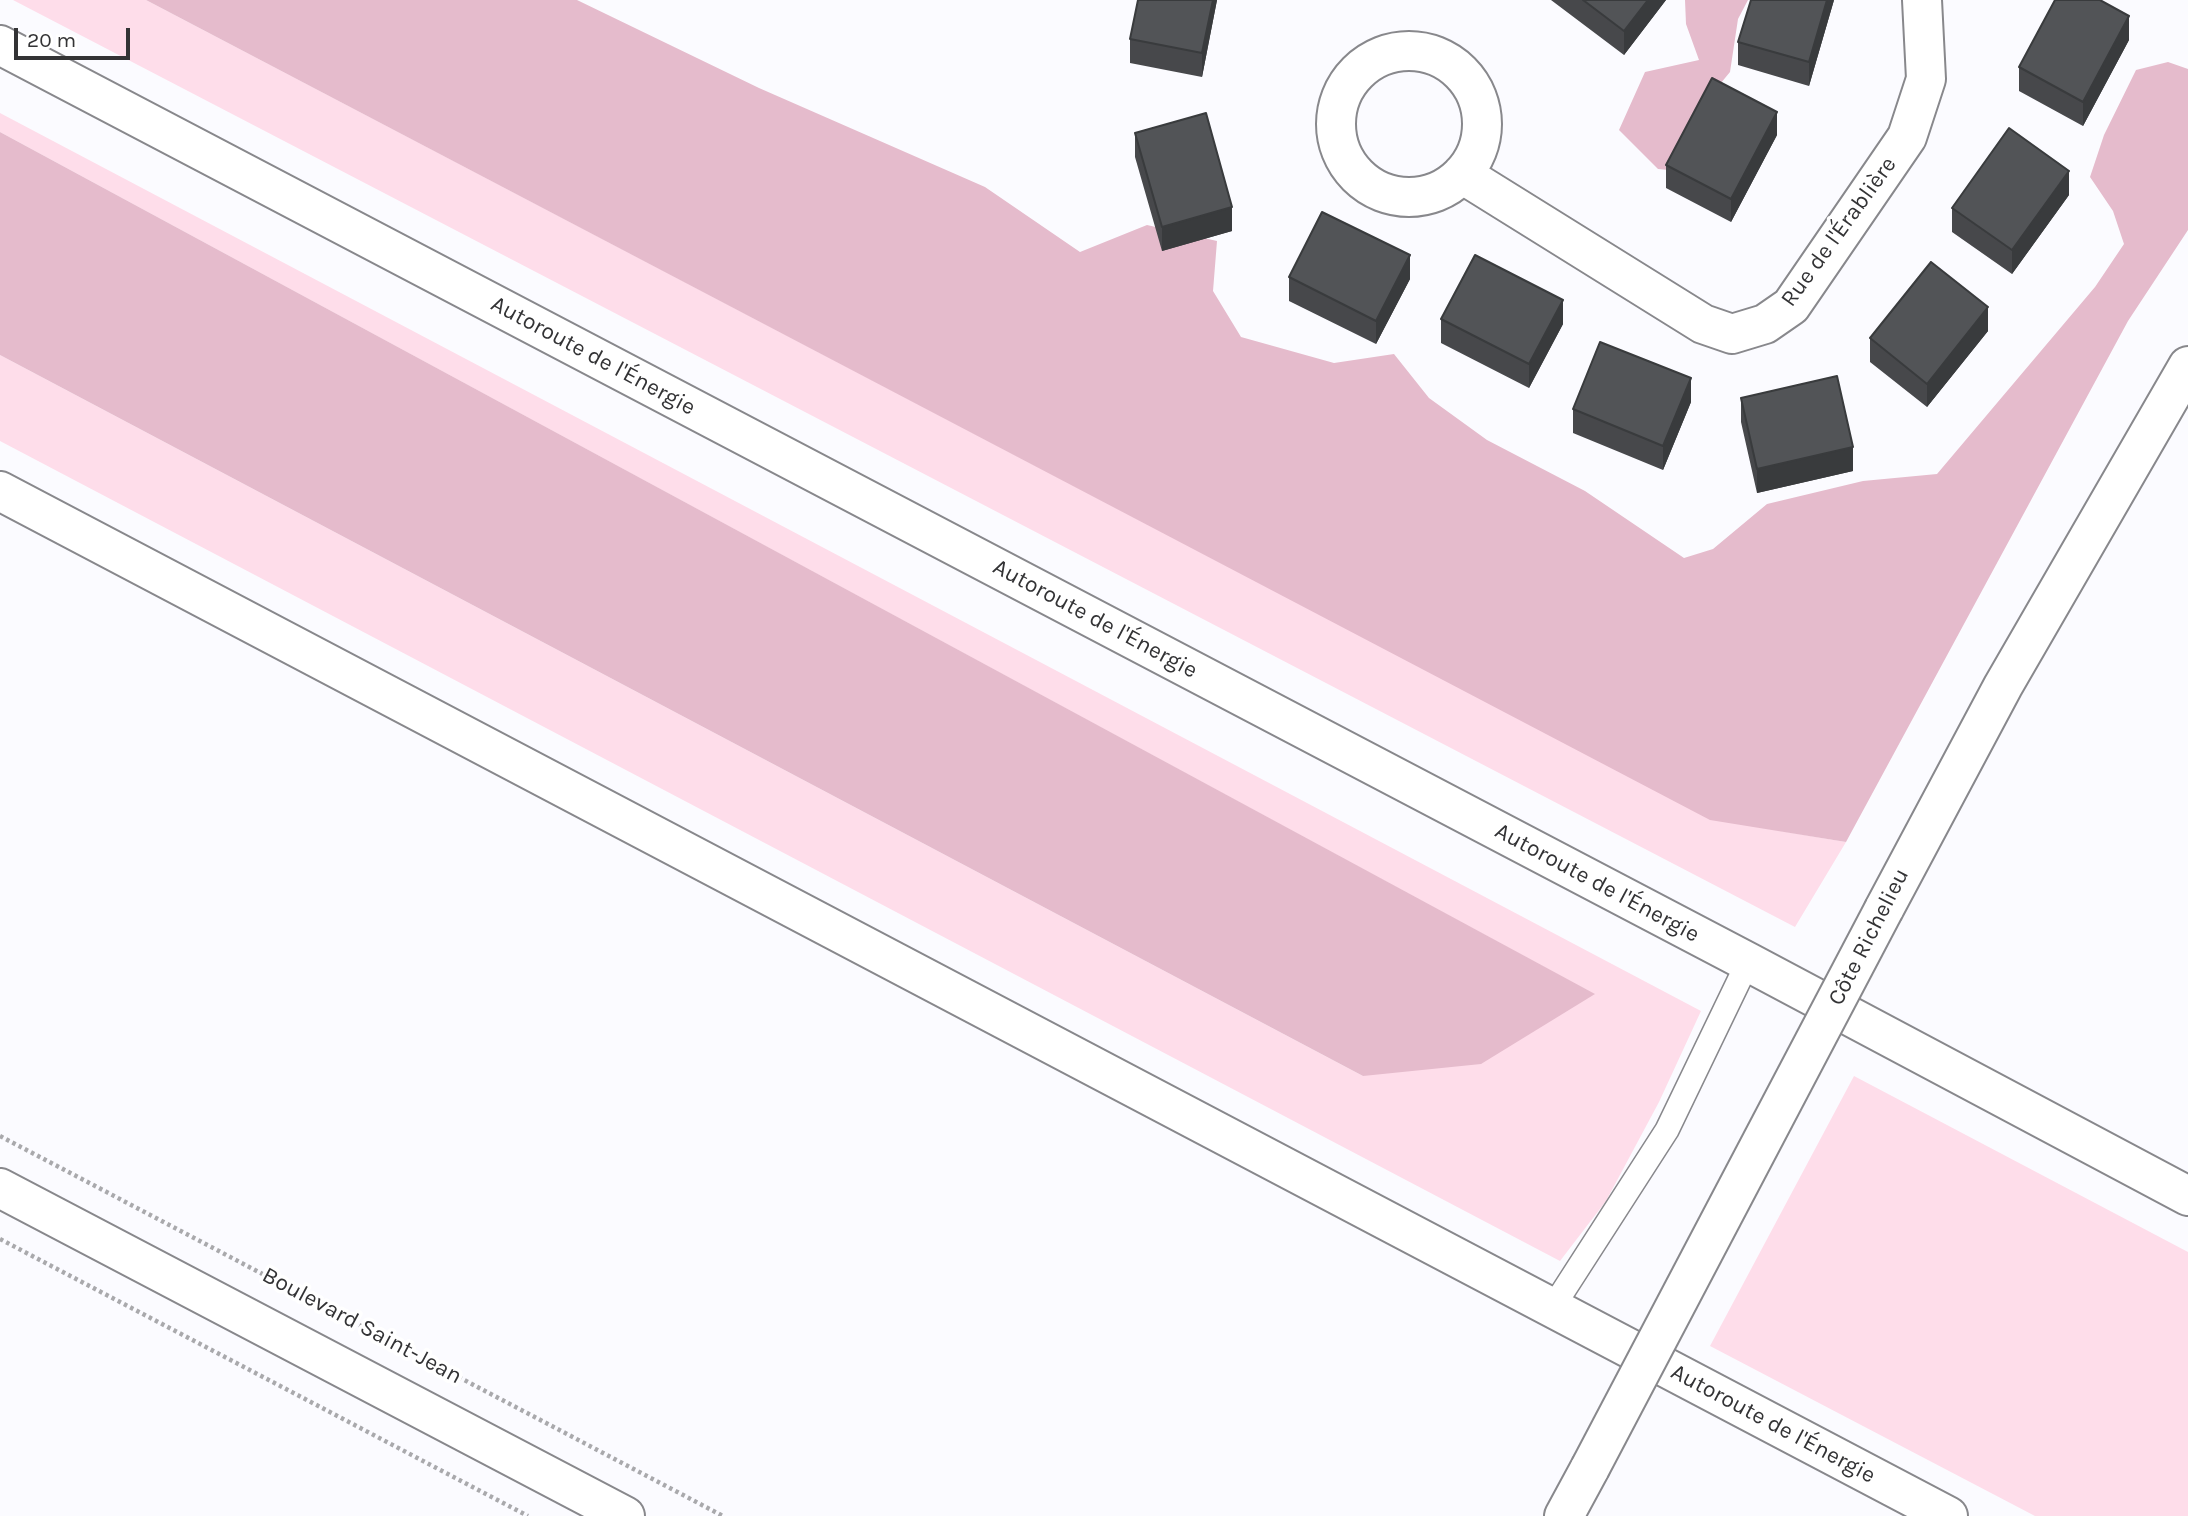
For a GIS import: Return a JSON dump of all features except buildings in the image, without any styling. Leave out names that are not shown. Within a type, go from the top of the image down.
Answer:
[{"type":"main road","name":"Rue de l'Érablière","points":[[1462,174],[1703,324],[1732,334],[1765,324],[1791,306],[1907,137],[1926,79],[1922,0]]},
{"type":"main road","name":"Autoroute de l'Énergie","points":[[0,45],[1748,962],[2188,1196]]},
{"type":"main road","name":"Côte Richelieu","points":[[1564,1516],[2003,686],[2188,366]]},
{"type":"main road","name":"Autoroute de l'Énergie","points":[[0,491],[1948,1516]]},
{"type":"main road","name":"Boulevard Saint-Jean","points":[[0,1188],[625,1516]]},
{"type":"lane","points":[[1553,1307],[1667,1129],[1748,962]]},
{"type":"path","name":"Boulevard Saint-Jean","points":[[0,1136],[723,1516]]},
{"type":"path","points":[[0,1239],[528,1516]]},
{"type":"shaded area","points":[[13,0],[146,0],[1710,819],[1846,842],[1795,927]]},
{"type":"shaded area","points":[[146,0],[577,0],[759,88],[985,187],[1080,252],[1147,225],[1217,241],[1213,291],[1241,337],[1334,363],[1394,354],[1429,398],[1487,440],[1585,491],[1684,558],[1713,549],[1767,504],[1863,481],[1937,474],[2095,287],[2124,244],[2113,211],[2090,177],[2104,135],[2136,70],[2168,62],[2188,69],[2188,230],[2128,321],[1846,842],[1710,820]]},
{"type":"shaded area","points":[[1685,0],[1748,0],[1738,19],[1730,72],[1711,95],[1669,170],[1658,169],[1619,130],[1645,72],[1699,60],[1686,24]]},
{"type":"shaded area","points":[[0,113],[1701,1011],[1659,1102],[1606,1201],[1560,1261],[0,441],[0,355],[1363,1076],[1594,994],[0,132]]},
{"type":"shaded area","points":[[0,132],[1595,994],[1481,1064],[1363,1076],[0,355]]},
{"type":"shaded area","points":[[1854,1076],[2188,1252],[2188,1516],[2035,1516],[1710,1346]]}]
